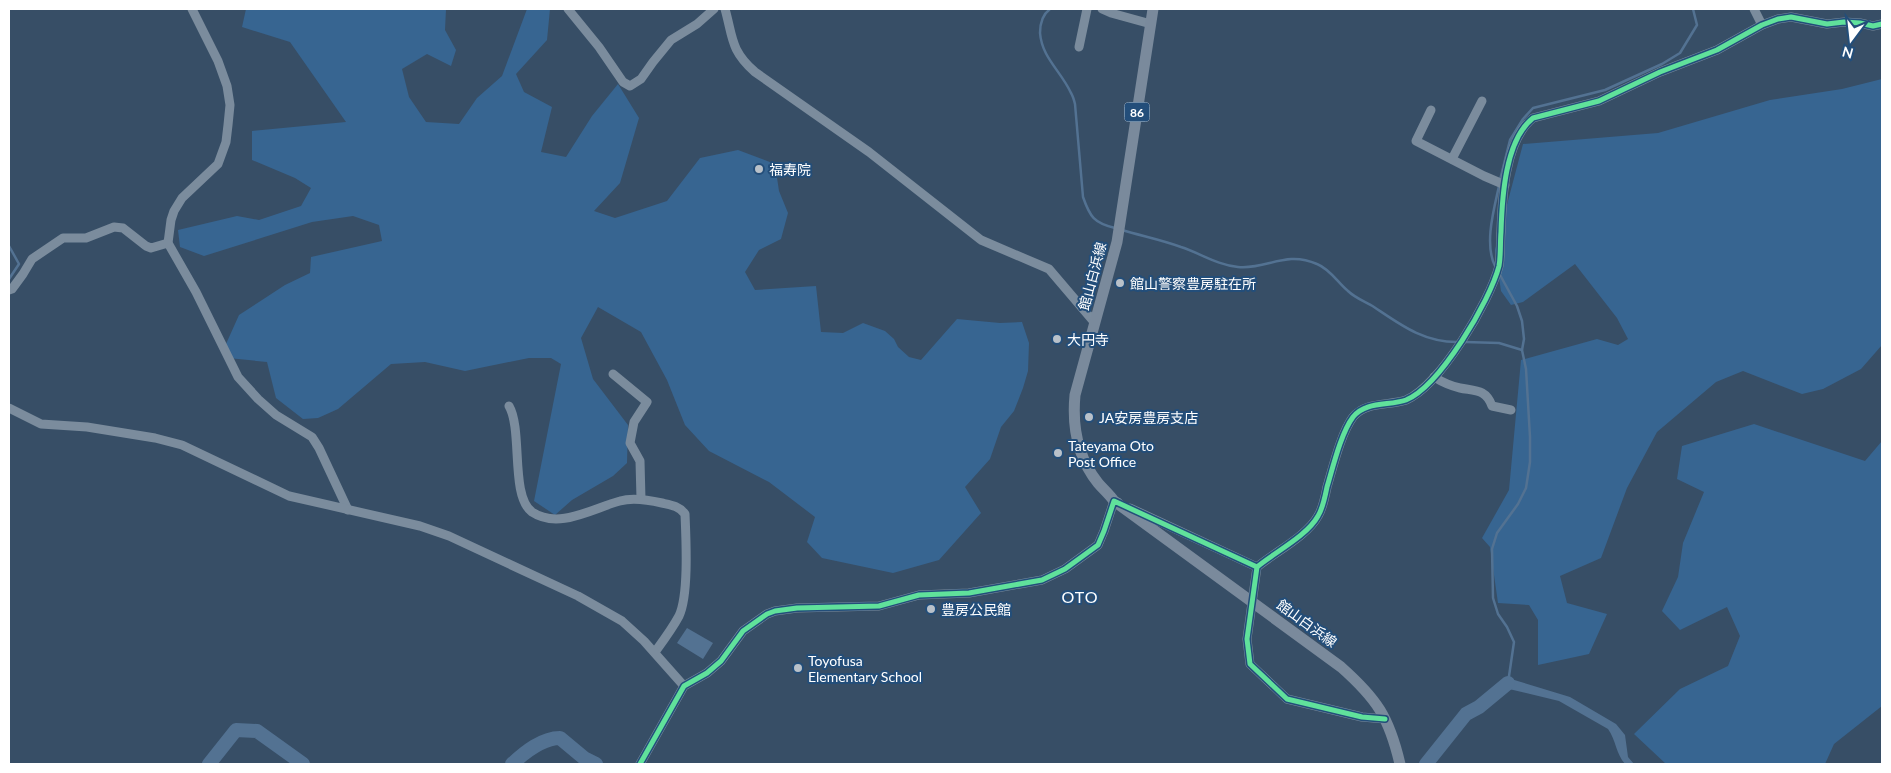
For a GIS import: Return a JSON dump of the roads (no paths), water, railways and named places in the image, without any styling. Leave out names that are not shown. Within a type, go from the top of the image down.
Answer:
[{"type":"main road","name":"館山白浜線","points":[[1153,9],[1117,242],[1075,395],[1074,425],[1076,440],[1089,469],[1098,483],[1114,501],[1341,667],[1364,688],[1385,719],[1392,734],[1400,764]]},
{"type":"street","points":[[192,9],[218,61],[227,86],[230,105],[228,126],[226,142],[218,164],[182,198],[174,211],[168,243],[196,292],[238,377],[276,416],[312,437],[348,510]]},
{"type":"street","points":[[568,9],[623,82],[630,86],[641,79],[672,40],[697,24],[714,9]]},
{"type":"street","points":[[724,9],[732,43],[743,60],[754,72],[869,152],[981,240],[1049,269],[1095,323]]},
{"type":"street","points":[[1079,47],[1087,9]]},
{"type":"street","points":[[1102,9],[1151,24]]},
{"type":"street","points":[[1754,9],[1762,24]]},
{"type":"street","points":[[1385,719],[1362,717],[1287,699],[1250,664],[1247,639],[1257,567],[1308,528],[1318,516],[1334,462],[1353,416],[1360,409],[1404,400],[1416,395],[1441,371],[1482,307],[1499,265],[1500,183],[1514,146],[1528,123],[1533,118],[1599,101],[1660,72],[1717,50],[1762,24],[1791,17],[1827,24],[1844,22],[1873,26],[1882,24]]},
{"type":"street","points":[[1452,159],[1482,101]]},
{"type":"street","points":[[1431,110],[1416,141],[1500,183]]},
{"type":"street","points":[[9,290],[12,289],[32,259],[63,238],[86,238],[114,227],[123,228],[151,248],[168,243]]},
{"type":"street","points":[[613,374],[647,402],[634,422],[630,443],[640,461],[641,499]]},
{"type":"street","points":[[1434,377],[1458,388],[1480,391],[1489,398],[1492,406],[1511,410]]},
{"type":"street","points":[[509,406],[515,420],[518,474],[524,503],[531,511],[540,516],[561,519],[594,511],[621,500],[641,499],[673,505],[685,514],[686,560],[680,614],[655,652]]},
{"type":"street","points":[[9,408],[41,424],[88,427],[154,438],[182,445],[289,496],[436,531],[543,579],[622,621],[655,652],[684,686]]},
{"type":"street","points":[[640,764],[684,686],[707,673],[721,661],[744,631],[760,619],[775,611],[797,608],[879,606],[919,595],[969,593],[1042,580],[1065,569],[1098,545],[1114,501],[1257,567]]},
{"type":"waterway","points":[[1050,9],[1043,17],[1041,23],[1041,42],[1048,57],[1067,85],[1075,104],[1083,197],[1088,210],[1097,221],[1115,228]]},
{"type":"waterway","points":[[1500,180],[1510,140],[1523,119],[1533,108],[1605,90],[1662,64],[1680,53],[1697,25],[1693,9]]},
{"type":"waterway","points":[[1495,266],[1490,247],[1490,237],[1499,186]]},
{"type":"waterway","points":[[1122,230],[1174,245],[1230,266],[1248,267],[1286,260],[1306,260],[1322,266],[1354,296],[1403,326],[1433,339],[1457,342]]},
{"type":"waterway","points":[[9,246],[19,264],[9,279]]},
{"type":"waterway","points":[[1499,273],[1517,306],[1522,321],[1524,339],[1522,350],[1526,369],[1530,437],[1530,462],[1526,488],[1518,504],[1497,533],[1492,549],[1493,598],[1498,614],[1514,642],[1508,683]]},
{"type":"waterway","points":[[1465,342],[1499,343],[1522,350]]},
{"type":"waterway","points":[[1426,764],[1466,714],[1479,707],[1508,683]]},
{"type":"waterway","points":[[209,764],[236,730],[257,731],[303,764]]},
{"type":"waterway","points":[[512,764],[528,750],[540,743],[560,738],[584,758],[596,764]]},
{"type":"place","name":"福寿院","points":[[759,169]]},
{"type":"place","name":"館山警察豊房駐在所","points":[[1120,283]]},
{"type":"place","name":"大円寺","points":[[1057,339]]},
{"type":"place","name":"JA安房豊房支店","points":[[1089,417]]},
{"type":"place","name":"Tateyama Oto Post Office","points":[[1058,453]]},
{"type":"place","name":"豊房公民館","points":[[931,609]]},
{"type":"place","name":"Toyofusa Elementary School","points":[[798,668]]},
{"type":"district","name":"OTO","points":[[1080,596]]}]
